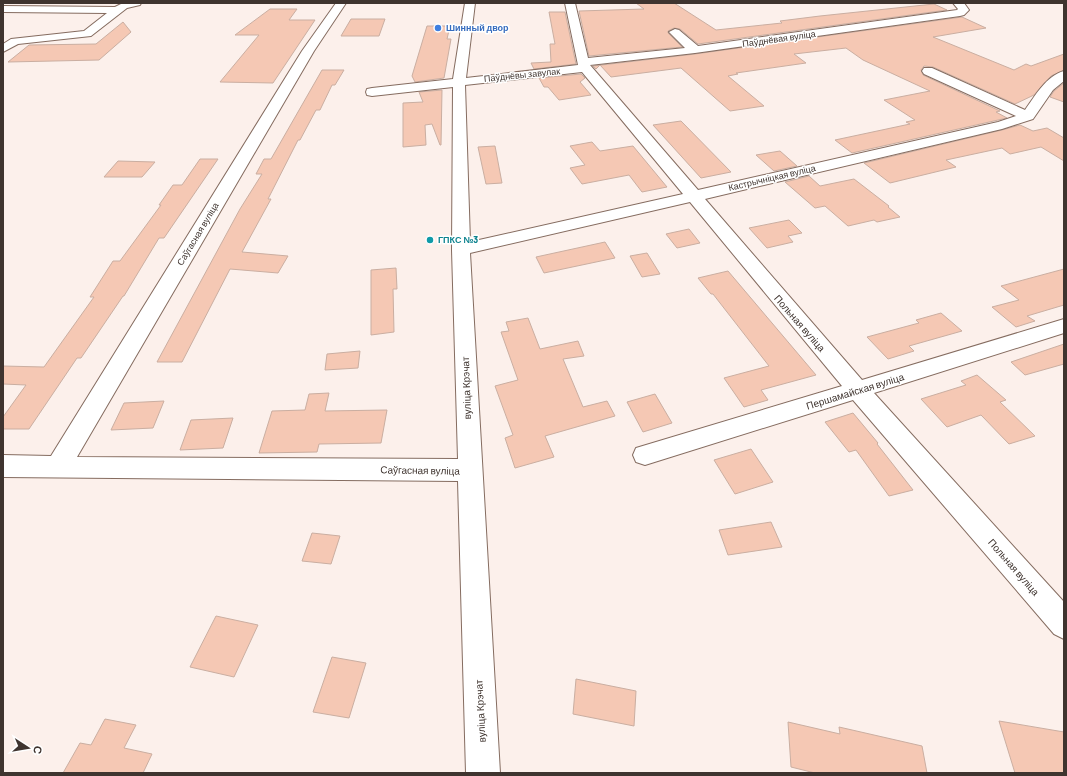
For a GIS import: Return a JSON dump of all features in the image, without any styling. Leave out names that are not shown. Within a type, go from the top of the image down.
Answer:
[{"type":"street","points":[[3,49],[15,42],[87,34],[123,6],[136,3]]},
{"type":"street","name":"Саўгасная вуліца","points":[[58,466],[308,51],[341,3]]},
{"type":"street","name":"вуліца Крэчат","points":[[470,3],[458,83],[461,250],[469,470],[483,773]]},
{"type":"street","name":"Паўднёвая вуліца","points":[[584,65],[960,13],[964,10],[958,3]]},
{"type":"street","name":"Польная вуліца","points":[[567,6],[584,65],[858,390],[1064,624]]},
{"type":"street","points":[[3,9],[117,10]]},
{"type":"street","points":[[675,32],[695,50]]},
{"type":"street","name":"Паўднёвы завулак","points":[[372,92],[458,83],[584,65]]},
{"type":"street","points":[[928,71],[1028,116],[1048,87],[1064,75]]},
{"type":"street","name":"Кастрычніцкая вуліца","points":[[461,250],[1002,125],[1028,116]]},
{"type":"street","name":"Першамайская вуліца","points":[[645,455],[1064,326]]},
{"type":"street","name":"Саўгасная вуліца","points":[[3,466],[469,470]]},
{"type":"building","points":[[636,3],[674,3],[716,30],[782,23],[780,21],[820,16],[934,4],[947,10],[698,44],[680,29],[674,28],[668,31],[668,33],[682,47],[589,56],[579,11],[644,9]]},
{"type":"building","points":[[270,9],[297,9],[289,20],[315,20],[273,83],[220,82],[259,35],[235,35]]},
{"type":"building","points":[[549,12],[565,12],[576,64],[534,69],[531,63],[551,62],[550,44],[555,44]]},
{"type":"building","points":[[962,17],[986,28],[933,37],[1014,70],[1026,64],[1031,66],[1064,54],[1064,70],[1051,76],[1034,95],[1015,104],[933,67],[924,66],[921,70],[923,75],[1000,111],[996,112],[1007,118],[852,153],[835,140],[910,124],[906,122],[915,120],[884,100],[930,91],[863,60],[846,48],[794,54],[806,63],[736,73],[738,74],[728,76],[764,106],[730,111],[681,68],[611,77],[600,65],[695,54]]},
{"type":"building","points":[[351,19],[385,19],[379,36],[341,36]]},
{"type":"building","points":[[123,22],[131,32],[99,60],[8,62],[29,45],[96,44]]},
{"type":"building","points":[[427,26],[450,26],[447,39],[451,39],[444,78],[415,82],[412,76]]},
{"type":"building","points":[[600,65],[596,69],[593,66]]},
{"type":"building","points":[[322,70],[344,70],[335,85],[332,85],[320,110],[316,110],[300,140],[298,140],[268,199],[271,199],[242,252],[288,256],[278,273],[230,269],[182,362],[157,362],[240,209],[262,174],[256,174],[264,159],[271,159]]},
{"type":"building","points":[[581,74],[585,78],[580,82],[591,95],[559,100],[548,87],[544,87],[539,78]]},
{"type":"building","points":[[1064,83],[1064,102],[1050,97],[1054,91]]},
{"type":"building","points":[[442,90],[441,145],[432,124],[425,125],[426,145],[403,147],[403,103],[423,102],[419,92]]},
{"type":"building","points":[[681,121],[731,172],[701,178],[653,125]]},
{"type":"building","points":[[1020,125],[1033,131],[1047,128],[1064,138],[1064,161],[1041,147],[1010,154],[1002,148],[946,160],[956,167],[890,183],[864,163],[1002,130]]},
{"type":"building","points":[[592,142],[600,151],[633,146],[667,187],[642,192],[629,175],[582,184],[570,168],[585,165],[570,146]]},
{"type":"building","points":[[495,146],[502,183],[486,184],[478,147]]},
{"type":"building","points":[[780,151],[797,166],[774,171],[756,155]]},
{"type":"building","points":[[200,159],[218,159],[164,238],[159,238],[124,296],[81,358],[77,358],[29,429],[3,429],[3,417],[26,385],[3,384],[3,366],[44,367],[94,297],[90,297],[113,261],[120,261],[161,205],[159,205],[173,185],[182,185]]},
{"type":"building","points":[[118,161],[155,162],[142,177],[104,177]]},
{"type":"building","points":[[809,176],[820,186],[854,179],[889,206],[888,207],[900,217],[877,222],[874,220],[848,226],[825,206],[815,208],[785,182]]},
{"type":"building","points":[[789,220],[802,233],[788,236],[793,242],[767,248],[749,228]]},
{"type":"building","points":[[689,229],[700,243],[677,248],[666,234]]},
{"type":"building","points":[[605,242],[615,258],[544,273],[536,257]]},
{"type":"building","points":[[647,253],[660,274],[642,277],[630,256]]},
{"type":"building","points":[[396,268],[397,289],[393,289],[394,332],[371,335],[371,270]]},
{"type":"building","points":[[1064,269],[1064,305],[1027,316],[1035,321],[1016,327],[992,307],[1019,300],[1001,286]]},
{"type":"building","points":[[728,271],[816,375],[761,390],[768,400],[744,407],[724,378],[769,366],[713,294],[711,294],[698,278]]},
{"type":"building","points":[[941,313],[962,331],[909,346],[914,351],[888,359],[867,337],[919,323],[916,320]]},
{"type":"building","points":[[528,318],[540,349],[578,341],[584,356],[563,359],[583,407],[607,401],[615,416],[545,436],[554,457],[515,468],[505,438],[513,435],[495,386],[518,380],[501,332],[509,331],[506,322]]},
{"type":"building","points":[[1064,344],[1064,364],[1025,375],[1011,362]]},
{"type":"building","points":[[360,351],[358,368],[325,370],[327,354]]},
{"type":"building","points":[[977,375],[1006,400],[1000,402],[1035,436],[1009,444],[981,415],[947,427],[921,399],[966,385],[961,381]]},
{"type":"building","points":[[329,393],[325,411],[387,410],[381,443],[319,444],[317,452],[259,453],[272,411],[305,410],[309,394]]},
{"type":"building","points":[[655,394],[672,423],[643,432],[627,402]]},
{"type":"building","points":[[164,401],[153,428],[111,430],[124,403]]},
{"type":"building","points":[[853,413],[878,443],[877,444],[913,490],[889,496],[856,450],[849,452],[825,422]]},
{"type":"building","points":[[233,418],[223,448],[180,450],[191,420]]},
{"type":"building","points":[[751,449],[773,482],[735,494],[714,460]]},
{"type":"building","points":[[771,522],[782,547],[728,555],[719,530]]},
{"type":"building","points":[[312,533],[340,536],[331,564],[302,561]]},
{"type":"building","points":[[216,616],[258,625],[234,677],[190,667]]},
{"type":"building","points":[[332,657],[366,663],[349,718],[313,712]]},
{"type":"building","points":[[576,679],[636,691],[634,726],[573,714]]},
{"type":"building","points":[[105,719],[136,725],[124,748],[152,754],[143,773],[63,773],[80,743],[91,745]]},
{"type":"building","points":[[999,721],[1064,732],[1064,773],[1015,773]]},
{"type":"building","points":[[788,722],[840,734],[839,727],[922,746],[927,773],[815,773],[791,767]]},
{"type":"place","name":"Шинный двор","points":[[438,28]]},
{"type":"place","name":"ГПКС №3","points":[[430,240]]}]
